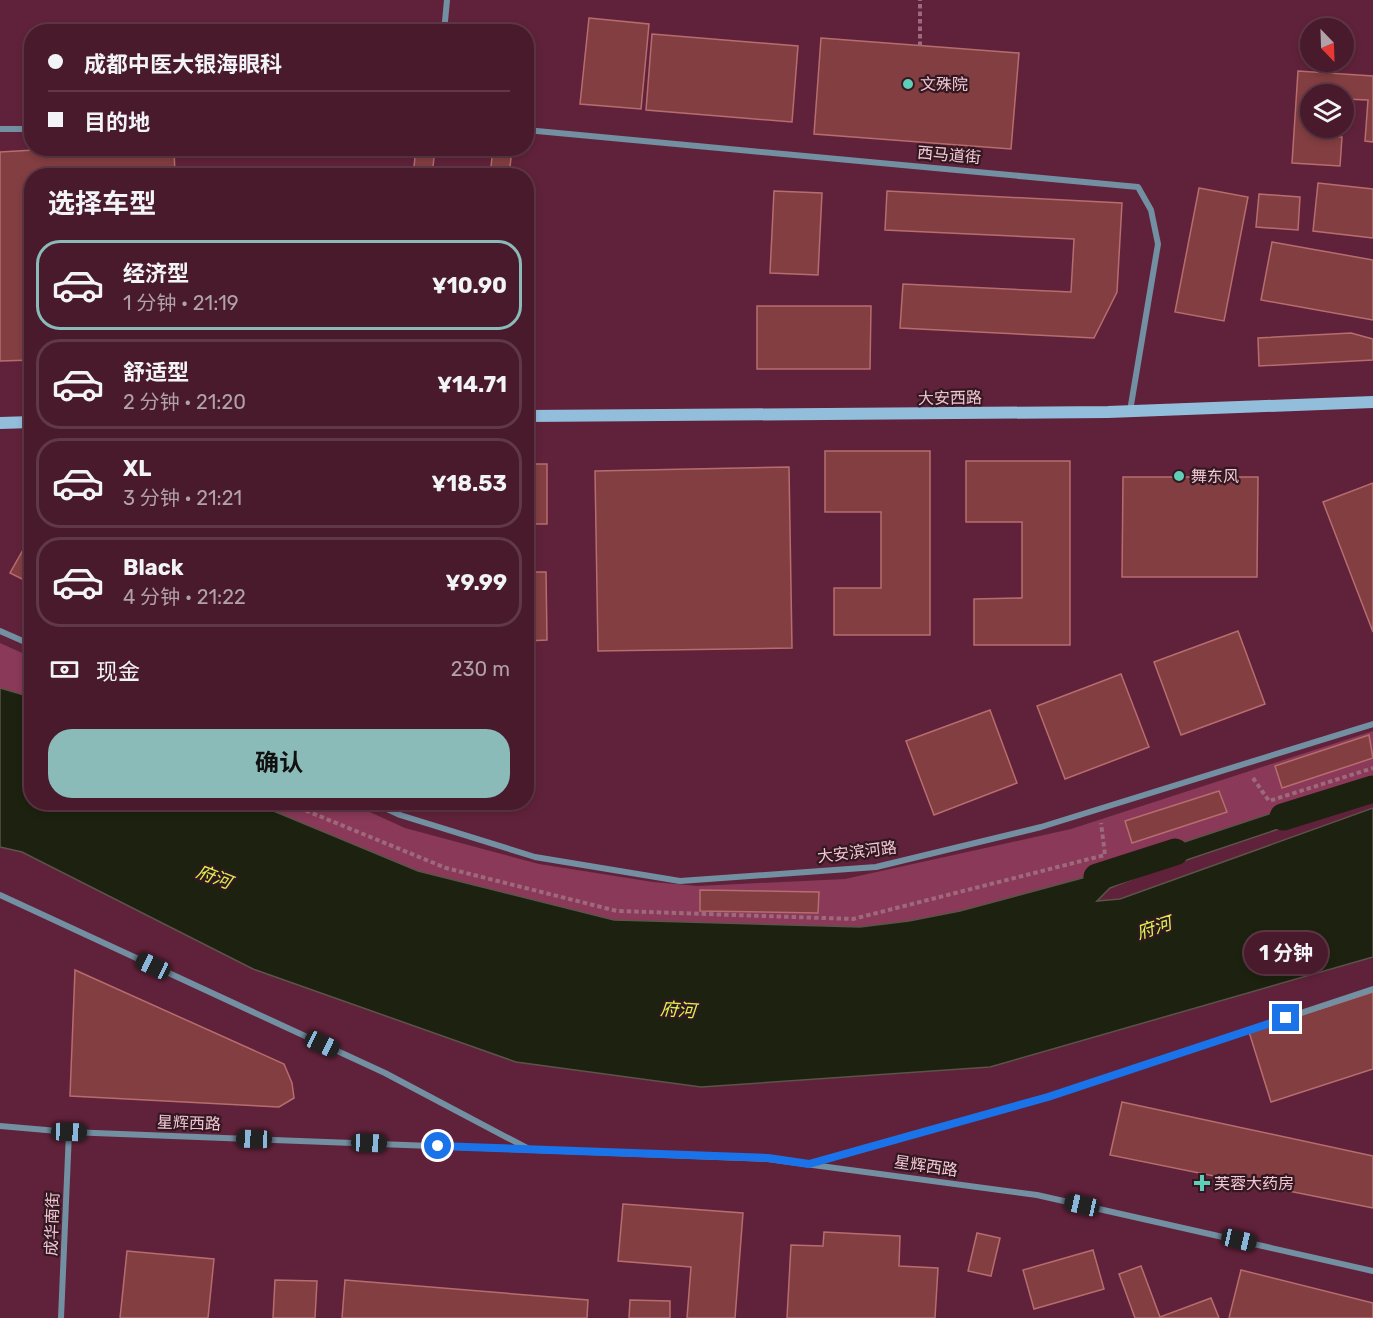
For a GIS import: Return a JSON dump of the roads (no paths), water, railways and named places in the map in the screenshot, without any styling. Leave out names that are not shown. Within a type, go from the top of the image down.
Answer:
[{"type":"street","points":[[445,24],[447,0]]},
{"type":"street","points":[[0,129],[24,129]]},
{"type":"street","name":"西马道街","points":[[534,131],[1138,187],[1151,210],[1158,244],[1130,411]]},
{"type":"street","name":"大安西路","points":[[534,416],[1130,411],[1373,402]]},
{"type":"street","points":[[0,423],[24,422]]},
{"type":"street","points":[[0,631],[24,642]]},
{"type":"street","name":"大安滨河路","points":[[389,810],[535,857],[680,881],[876,867],[1041,827],[1244,766],[1373,724]]},
{"type":"street","points":[[0,895],[385,1073],[530,1149]]},
{"type":"street","points":[[809,1164],[1048,1097],[1373,990]]},
{"type":"street","name":"星辉西路","points":[[0,1126],[69,1132],[768,1158],[1037,1195],[1373,1271]]},
{"type":"street","name":"成华南街","points":[[61,1318],[69,1132]]},
{"type":"water","name":"府河","points":[[0,688],[24,695],[24,810],[271,810],[418,871],[614,920],[860,927],[909,921],[960,911],[1086,877],[1130,860],[1135,878],[1110,888],[1097,901],[1120,899],[1373,808],[1373,957],[990,1067],[701,1087],[516,1062],[253,969],[22,852],[0,847]]},
{"type":"water","points":[[1373,778],[1373,794],[1327,811],[1321,796]]},
{"type":"water","points":[[1314,799],[1320,815],[1145,874],[1139,857]]},
{"type":"waterway","points":[[1283,817],[1373,789]]},
{"type":"waterway","points":[[1097,877],[1175,852]]},
{"type":"place","name":"文殊院","points":[[908,84]]},
{"type":"place","name":"舞东风","points":[[1179,476]]},
{"type":"place","name":"芙蓉大药房","points":[[1202,1183]]}]
